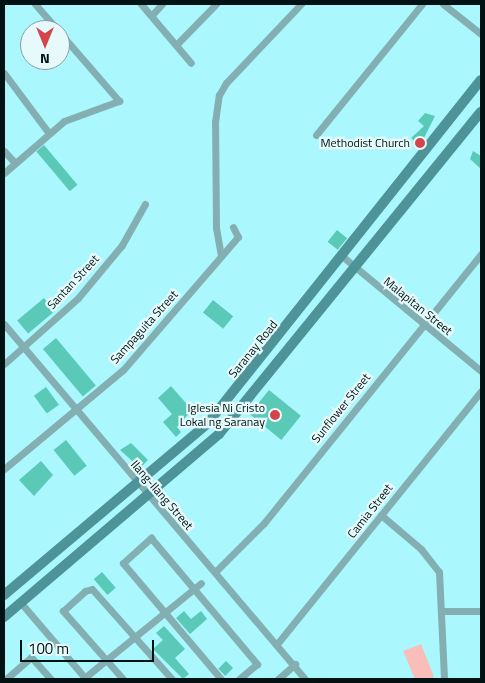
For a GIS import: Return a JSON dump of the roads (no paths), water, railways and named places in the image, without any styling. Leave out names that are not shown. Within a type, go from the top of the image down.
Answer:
[{"type":"street","points":[[35,4],[49,20]]},
{"type":"street","points":[[141,4],[177,44],[191,63]]},
{"type":"street","points":[[152,15],[162,4]]},
{"type":"street","points":[[177,44],[216,4]]},
{"type":"street","points":[[221,256],[216,209],[215,122],[219,95],[226,83],[301,4]]},
{"type":"street","points":[[316,135],[422,4]]},
{"type":"street","points":[[443,4],[481,34]]},
{"type":"street","points":[[4,173],[48,132],[64,121],[119,101],[70,44]]},
{"type":"street","points":[[4,73],[48,132]]},
{"type":"street","name":"Saranay Road","points":[[4,595],[208,423],[481,80]]},
{"type":"street","points":[[4,617],[219,434],[481,112]]},
{"type":"street","points":[[4,151],[15,163]]},
{"type":"street","name":"Santan Street","points":[[4,364],[78,298],[122,245],[145,204]]},
{"type":"street","name":"Sampaguita Street","points":[[4,469],[122,370],[238,237],[233,227]]},
{"type":"street","name":"Sunflower Street","points":[[214,572],[264,523],[481,254]]},
{"type":"street","name":"Malapitan Street","points":[[342,256],[481,371]]},
{"type":"street","name":"Ilang-Ilang Street","points":[[4,324],[147,495],[295,664],[305,679]]},
{"type":"street","name":"Camia Street","points":[[277,644],[481,392]]},
{"type":"street","points":[[381,515],[436,565],[440,580],[444,679]]},
{"type":"street","points":[[221,679],[123,563],[151,538],[257,664],[239,679]]},
{"type":"street","points":[[20,603],[85,679],[201,583]]},
{"type":"street","points":[[122,679],[63,611],[85,592],[92,589],[172,679]]},
{"type":"street","points":[[442,611],[481,610]]},
{"type":"street","points":[[6,679],[31,657],[51,679]]},
{"type":"street","points":[[278,679],[295,664]]},
{"type":"place","name":"Methodist Church","points":[[420,143]]},
{"type":"place","name":"Iglesia Ni Cristo Lokal ng Saranay","points":[[275,415]]}]
